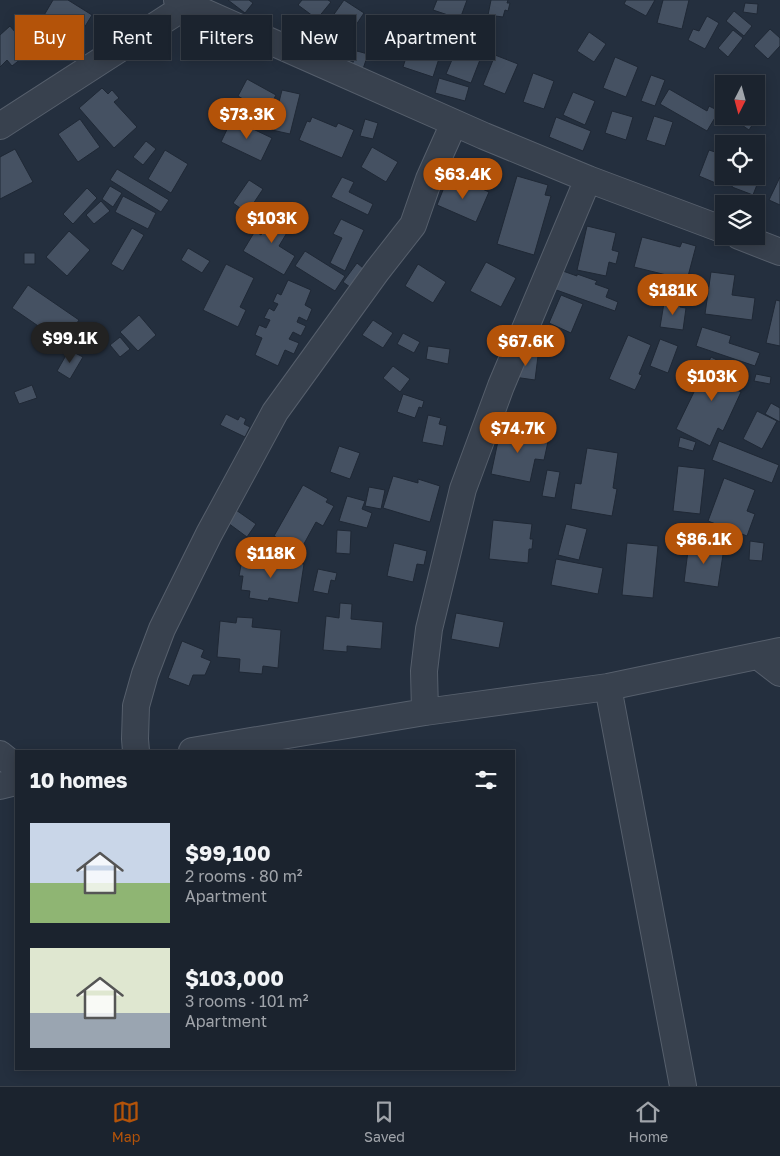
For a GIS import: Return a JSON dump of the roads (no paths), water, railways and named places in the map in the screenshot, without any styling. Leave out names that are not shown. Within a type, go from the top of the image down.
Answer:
[{"type":"street","points":[[0,126],[186,2],[454,123],[588,179],[715,227]]},
{"type":"street","points":[[136,750],[136,706],[146,674],[162,629],[209,534],[275,412],[377,271],[413,225],[429,179],[454,123]]},
{"type":"street","points":[[425,712],[424,671],[429,629],[463,489],[501,386],[588,179]]},
{"type":"street","points":[[762,245],[780,252]]},
{"type":"street","points":[[198,750],[425,712],[608,687],[769,653],[780,673]]},
{"type":"street","points":[[608,687],[683,1086]]},
{"type":"street","points":[[0,754],[15,766]]},
{"type":"street","points":[[0,786],[15,782]]}]
